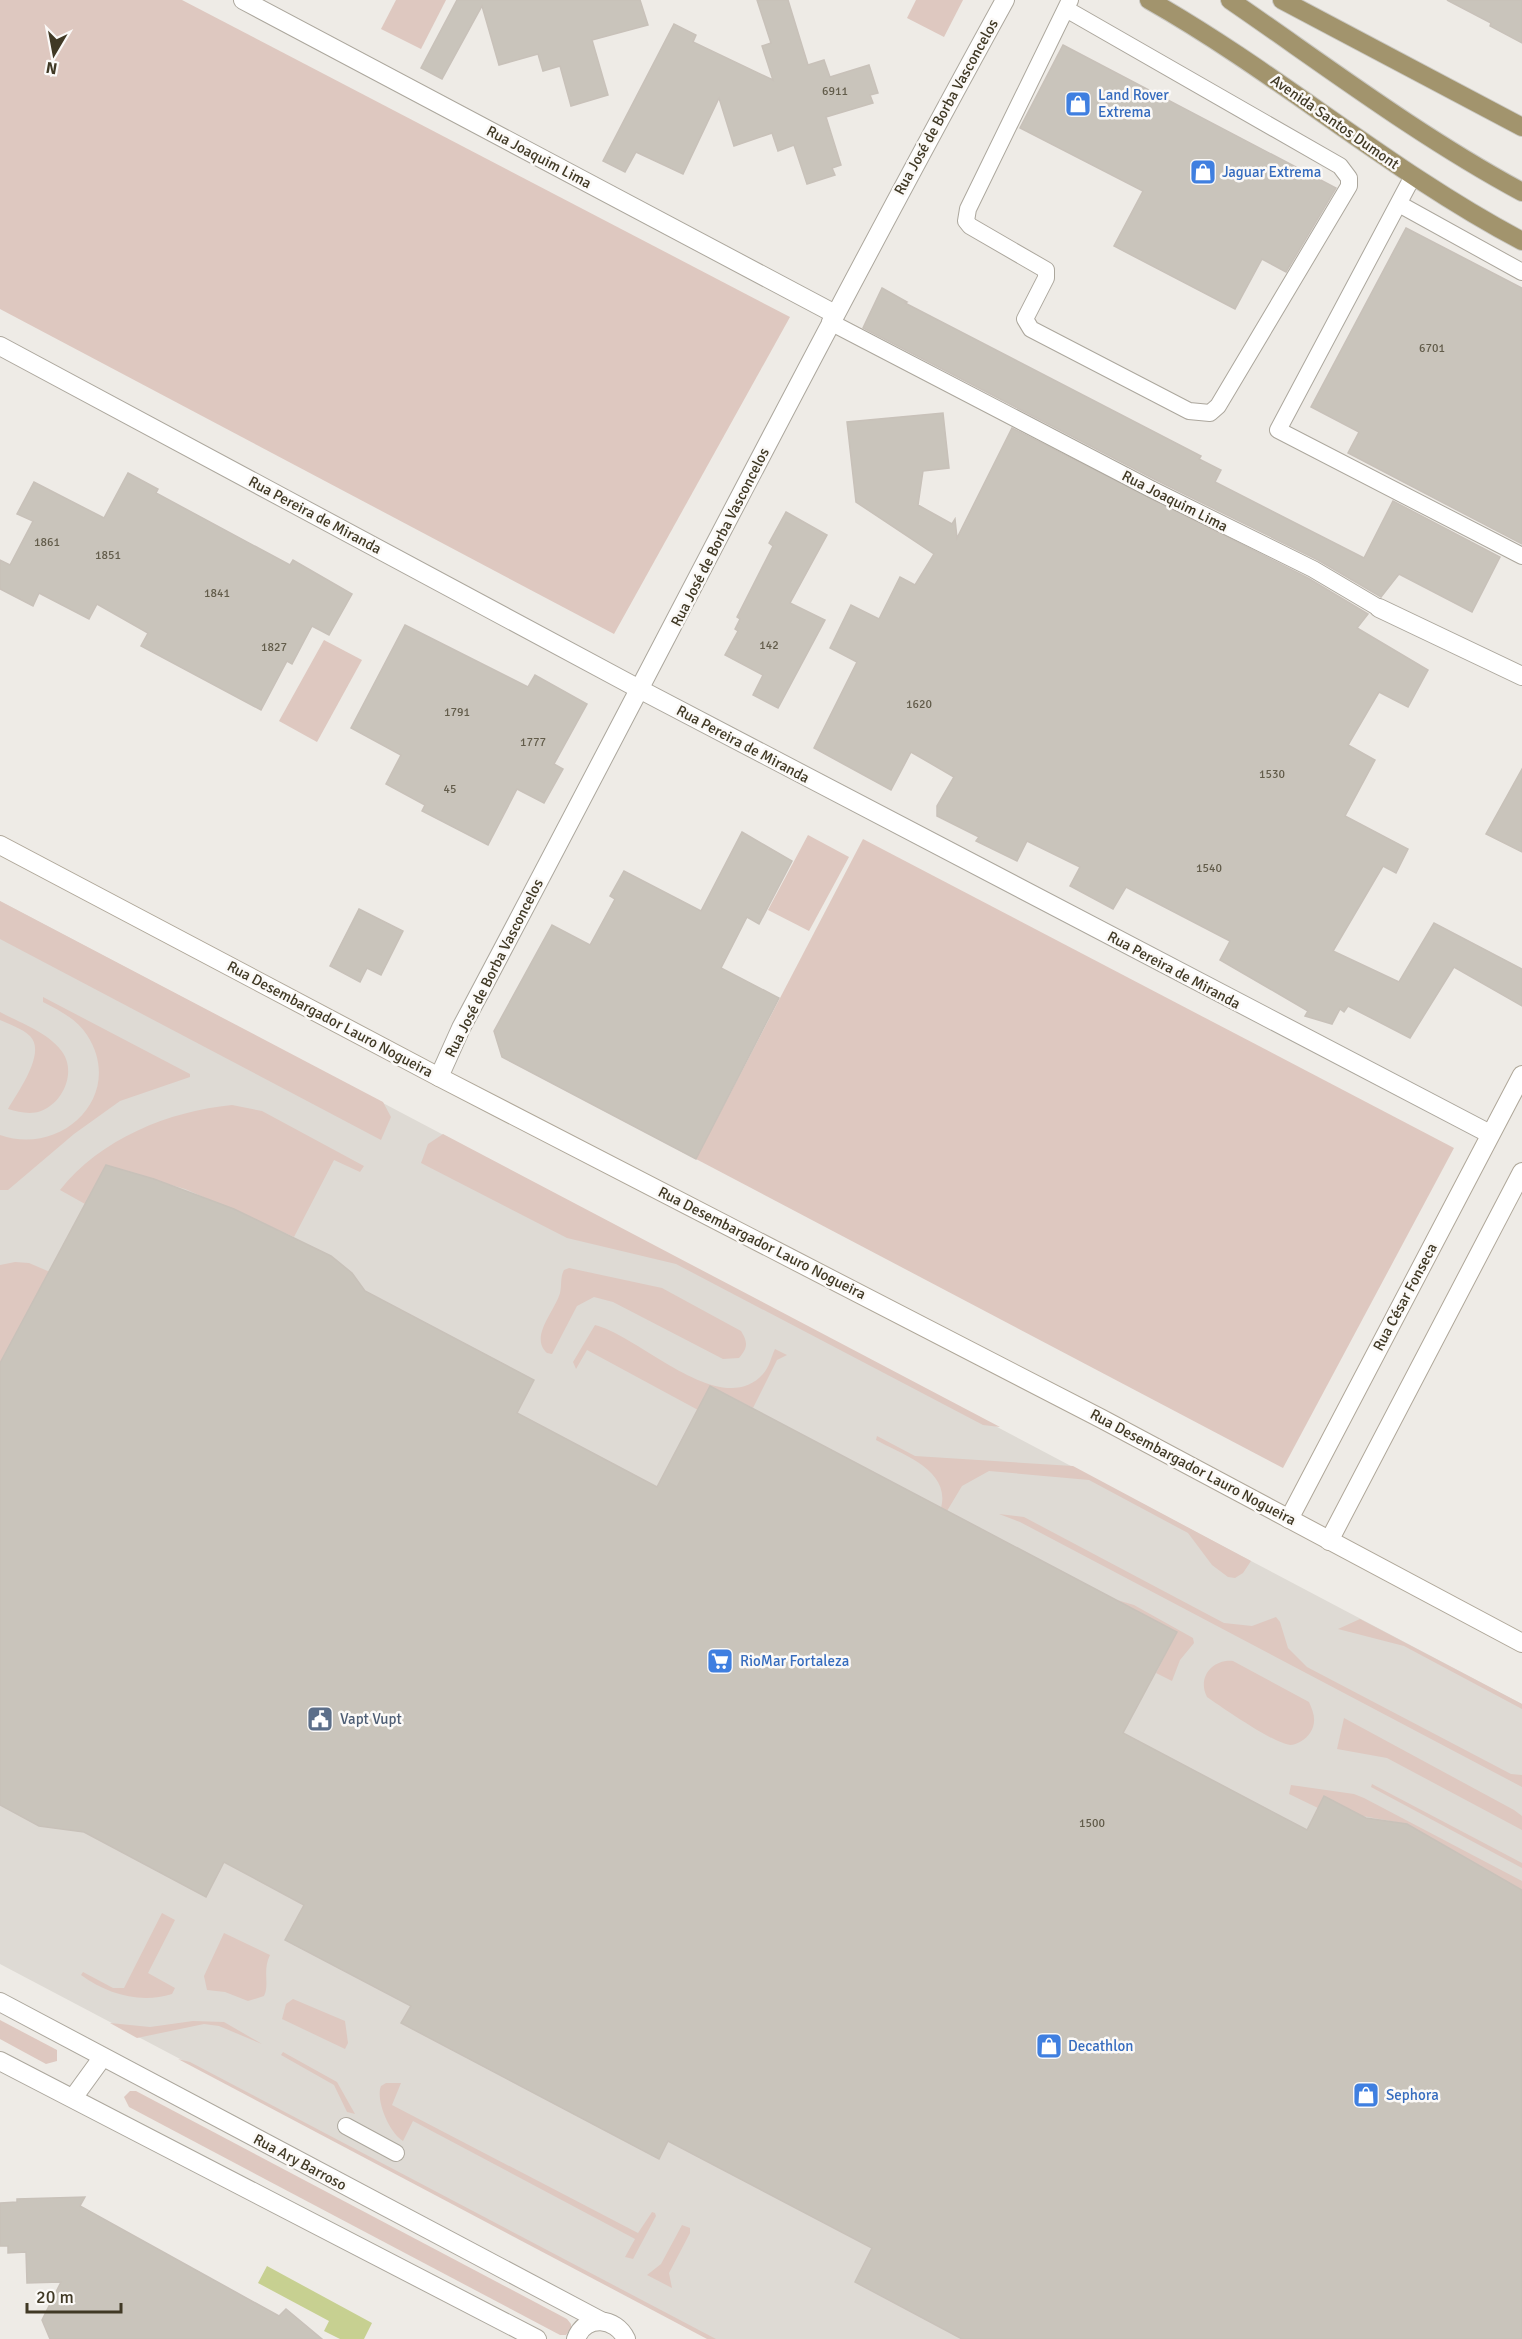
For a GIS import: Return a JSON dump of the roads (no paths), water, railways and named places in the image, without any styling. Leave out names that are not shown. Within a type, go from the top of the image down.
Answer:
[{"type":"main road","name":"Avenida Santos Dumont","points":[[1149,0],[1200,29],[1413,176],[1522,241]]},
{"type":"main road","points":[[1230,0],[1481,170],[1522,192]]},
{"type":"main road","points":[[1282,0],[1522,127]]},
{"type":"street","name":"Rua Joaquim Lima","points":[[243,0],[833,318]]},
{"type":"street","name":"Rua José de Borba Vasconcelos","points":[[439,1077],[461,1028],[833,318],[1005,0]]},
{"type":"street","name":"Rua Pereira de Miranda","points":[[0,346],[640,690],[1490,1134]]},
{"type":"street","name":"Rua Joaquim Lima","points":[[1379,608],[1522,676]]},
{"type":"street","name":"Rua Desembargador Lauro Nogueira","points":[[0,845],[439,1077],[1102,1419],[1522,1643]]},
{"type":"street","name":"Rua César Fonseca","points":[[1289,1519],[1522,1075]]},
{"type":"street","points":[[1329,1541],[1522,1172]]},
{"type":"street","name":"Rua Ary Barroso","points":[[0,2002],[627,2336]]},
{"type":"street","points":[[73,2098],[102,2058]]},
{"type":"street","points":[[0,2061],[537,2339]]},
{"type":"street","points":[[576,2339],[584,2327],[601,2321]]},
{"type":"lane","points":[[1068,5],[1340,165],[1349,178],[1349,186],[1218,406],[1210,413],[1189,411],[1031,329],[1025,319],[1046,278],[1046,270],[970,226],[966,221],[968,209],[1068,5]]},
{"type":"lane","points":[[1413,176],[1278,430],[1522,556]]},
{"type":"lane","points":[[1399,204],[1522,272]]},
{"type":"lane","name":"Rua Joaquim Lima","points":[[833,318],[1151,489],[1312,569],[1379,608]]},
{"type":"lane","points":[[346,2126],[396,2153]]},
{"type":"place","name":"Land Rover Extrema","points":[[1078,104]]},
{"type":"place","name":"Jaguar Extrema","points":[[1203,172]]},
{"type":"place","name":"RioMar Fortaleza","points":[[720,1661]]},
{"type":"place","name":"Vapt Vupt","points":[[320,1719]]},
{"type":"place","name":"Decathlon","points":[[1049,2046]]},
{"type":"place","name":"Sephora","points":[[1366,2095]]}]
